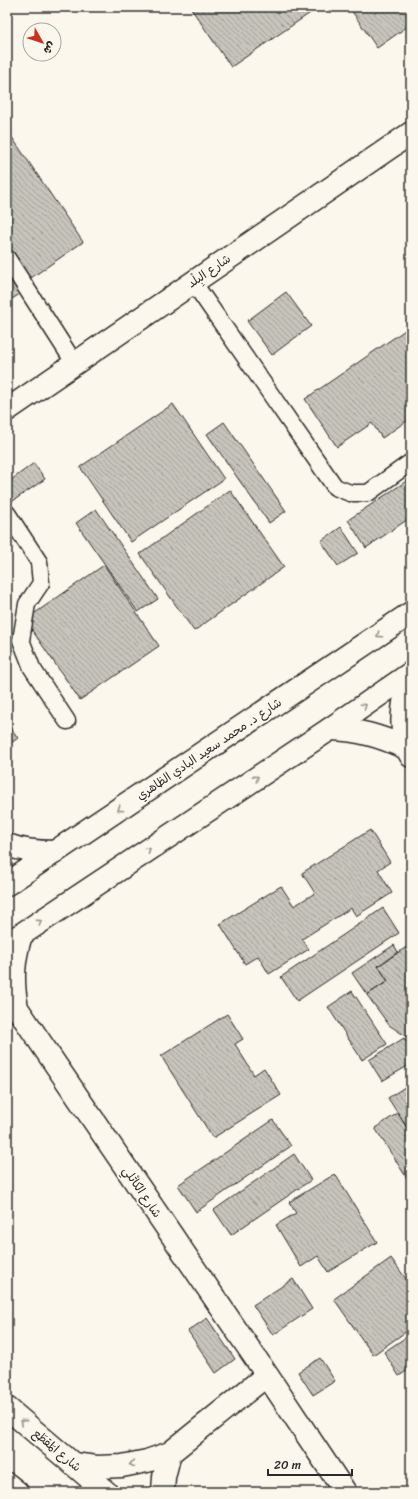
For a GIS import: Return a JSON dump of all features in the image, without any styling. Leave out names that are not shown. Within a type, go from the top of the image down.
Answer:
[{"type":"street","name":"شارع البِلْد","points":[[7,410],[411,133]]},
{"type":"street","name":"شارع د. محمد سعيد البادي الظاهري","points":[[7,884],[411,613]]},
{"type":"street","points":[[14,939],[411,674]]},
{"type":"street","points":[[408,752],[404,730],[403,711],[411,674]]},
{"type":"street","points":[[330,729],[369,733],[388,740],[408,752]]},
{"type":"street","points":[[7,845],[18,849],[36,852],[55,852]]},
{"type":"street","name":"شارع الكاتْلي","points":[[14,939],[16,953],[13,971],[12,1006],[267,1375],[345,1492]]},
{"type":"street","points":[[73,1464],[97,1467],[122,1466],[146,1461],[170,1453],[267,1375]]},
{"type":"street","name":"شارع المَقطَع","points":[[7,1408],[106,1492]]},
{"type":"street","points":[[163,1492],[164,1477],[170,1453]]},
{"type":"street","points":[[7,1484],[17,1492]]},
{"type":"lane","points":[[7,258],[75,364]]},
{"type":"lane","points":[[193,282],[335,487],[350,493],[368,493],[411,462]]},
{"type":"lane","points":[[7,513],[39,562],[41,583],[28,604],[21,640],[32,668],[67,720]]},
{"type":"building","points":[[190,7],[319,7],[231,67]]},
{"type":"building","points":[[349,7],[411,7],[411,24],[377,48]]},
{"type":"building","points":[[7,130],[83,242],[28,280],[7,249]]},
{"type":"building","points":[[7,273],[20,294],[7,302]]},
{"type":"building","points":[[286,292],[311,326],[272,355],[247,321]]},
{"type":"building","points":[[411,326],[411,418],[382,438],[372,423],[337,447],[305,399]]},
{"type":"building","points":[[173,404],[224,479],[131,542],[80,467]]},
{"type":"building","points":[[224,422],[286,511],[269,523],[207,434]]},
{"type":"building","points":[[34,463],[45,479],[10,503],[7,498],[7,483]]},
{"type":"building","points":[[411,478],[411,517],[366,548],[348,520]]},
{"type":"building","points":[[230,490],[284,567],[194,631],[140,554]]},
{"type":"building","points":[[96,509],[158,599],[138,612],[76,523]]},
{"type":"building","points":[[341,527],[358,553],[338,566],[321,541]]},
{"type":"building","points":[[104,565],[159,646],[80,700],[25,620]]},
{"type":"building","points":[[7,723],[18,738],[7,746]]},
{"type":"building","points":[[370,830],[390,862],[378,870],[392,893],[356,916],[351,908],[302,939],[309,949],[269,974],[258,956],[245,964],[220,924],[281,886],[294,906],[315,893],[302,873]]},
{"type":"building","points":[[383,908],[399,933],[297,1001],[281,977]]},
{"type":"building","points":[[411,944],[411,1040],[389,1025],[367,995],[388,981],[378,966]]},
{"type":"building","points":[[394,945],[398,952],[378,966],[388,981],[367,995],[352,973]]},
{"type":"building","points":[[352,991],[387,1044],[362,1060],[328,1007]]},
{"type":"building","points":[[227,1014],[243,1039],[235,1044],[254,1075],[264,1068],[281,1095],[213,1138],[161,1056]]},
{"type":"building","points":[[404,1038],[411,1050],[411,1064],[382,1081],[369,1060]]},
{"type":"building","points":[[411,1083],[411,1134],[388,1098]]},
{"type":"building","points":[[398,1113],[411,1134],[410,1183],[375,1128]]},
{"type":"building","points":[[273,1120],[291,1146],[196,1212],[178,1185]]},
{"type":"building","points":[[294,1154],[311,1180],[231,1235],[214,1210]]},
{"type":"building","points":[[335,1174],[377,1242],[328,1272],[318,1256],[301,1267],[276,1225],[296,1213],[289,1202]]},
{"type":"building","points":[[391,1258],[411,1286],[411,1328],[373,1355],[334,1299]]},
{"type":"building","points":[[293,1279],[312,1309],[273,1335],[253,1305]]},
{"type":"building","points":[[207,1318],[235,1359],[216,1373],[188,1331]]},
{"type":"building","points":[[411,1334],[411,1368],[399,1376],[384,1352]]},
{"type":"building","points":[[320,1358],[335,1381],[313,1395],[298,1372]]}]
